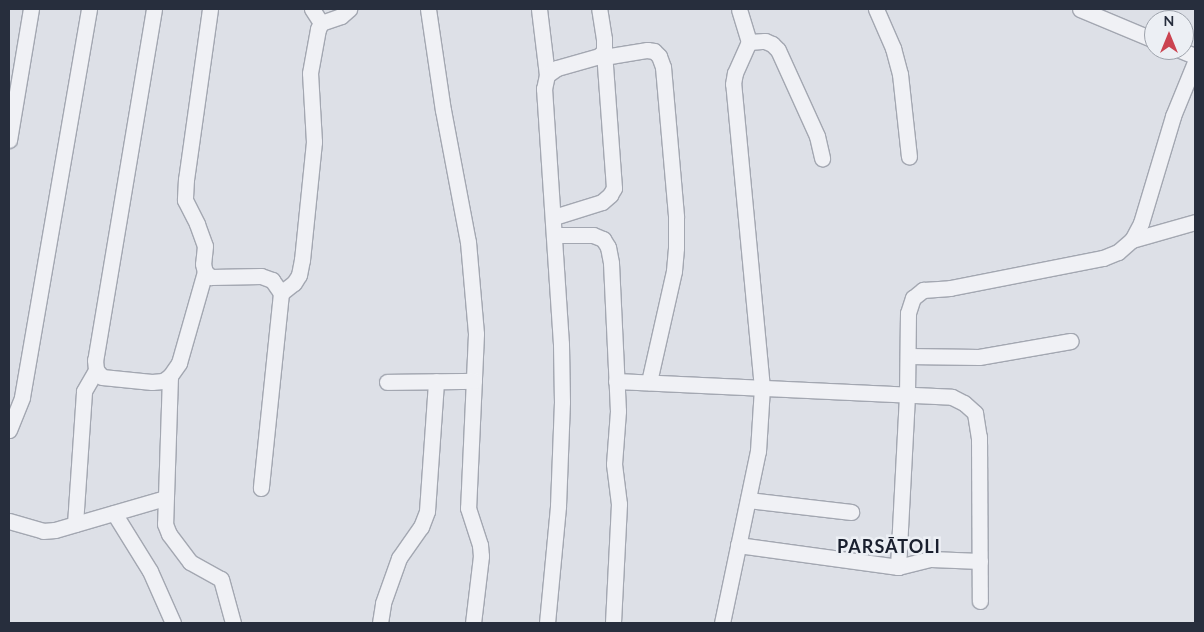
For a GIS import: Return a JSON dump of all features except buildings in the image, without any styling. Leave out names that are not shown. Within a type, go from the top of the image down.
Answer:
[{"type":"street","points":[[9,140],[31,9]]},
{"type":"street","points":[[9,430],[22,398],[89,9]]},
{"type":"street","points":[[154,9],[95,360],[96,370],[102,377],[113,380],[164,381],[170,376],[179,363],[205,272],[203,264],[205,246],[185,200],[185,191],[210,9]]},
{"type":"street","points":[[281,293],[294,283],[299,275],[302,260],[314,142],[310,73],[321,23],[312,9]]},
{"type":"street","points":[[321,23],[341,16],[349,9]]},
{"type":"street","points":[[428,9],[443,110],[468,242],[476,334],[468,508],[480,545],[481,556],[473,623]]},
{"type":"street","points":[[539,9],[547,75],[544,89],[554,216],[562,402],[558,506],[547,623]]},
{"type":"street","points":[[554,216],[602,202],[610,195],[614,188],[604,38],[600,9]]},
{"type":"street","points":[[722,623],[758,451],[762,388],[732,84],[749,42],[739,9]]},
{"type":"street","points":[[876,9],[893,48],[900,74],[909,157]]},
{"type":"street","points":[[1080,9],[1144,36]]},
{"type":"street","points":[[749,42],[765,41],[778,50],[817,136],[822,158]]},
{"type":"street","points":[[547,75],[557,68],[604,54],[647,50],[654,51],[659,56],[663,66],[676,241],[674,271],[649,382]]},
{"type":"street","points":[[898,567],[907,395],[908,313],[913,298],[923,290],[950,288],[1102,258],[1118,252],[1132,240],[1142,223],[1173,116],[1195,62]]},
{"type":"street","points":[[1132,240],[1195,222]]},
{"type":"street","points":[[555,235],[593,235],[603,239],[608,247],[611,263],[618,412],[614,464],[619,522],[614,623]]},
{"type":"street","points":[[205,272],[211,277],[261,276],[272,280],[281,293],[261,488]]},
{"type":"street","points":[[908,356],[979,357],[1071,341]]},
{"type":"street","points":[[75,524],[84,391],[96,370]]},
{"type":"street","points":[[170,376],[165,524],[169,534],[190,562],[220,579],[234,623]]},
{"type":"street","points":[[387,382],[474,381]]},
{"type":"street","points":[[616,381],[952,397],[964,402],[974,413],[979,437],[980,601]]},
{"type":"street","points":[[380,623],[383,603],[399,558],[421,527],[427,511],[436,382]]},
{"type":"street","points":[[9,521],[43,531],[75,524],[165,498]]},
{"type":"street","points":[[748,500],[851,512]]},
{"type":"street","points":[[114,513],[150,571],[173,623]]},
{"type":"street","points":[[738,546],[898,567],[931,559],[980,562]]},
{"type":"district","name":"PARSĀTOLI","points":[[889,546]]}]
